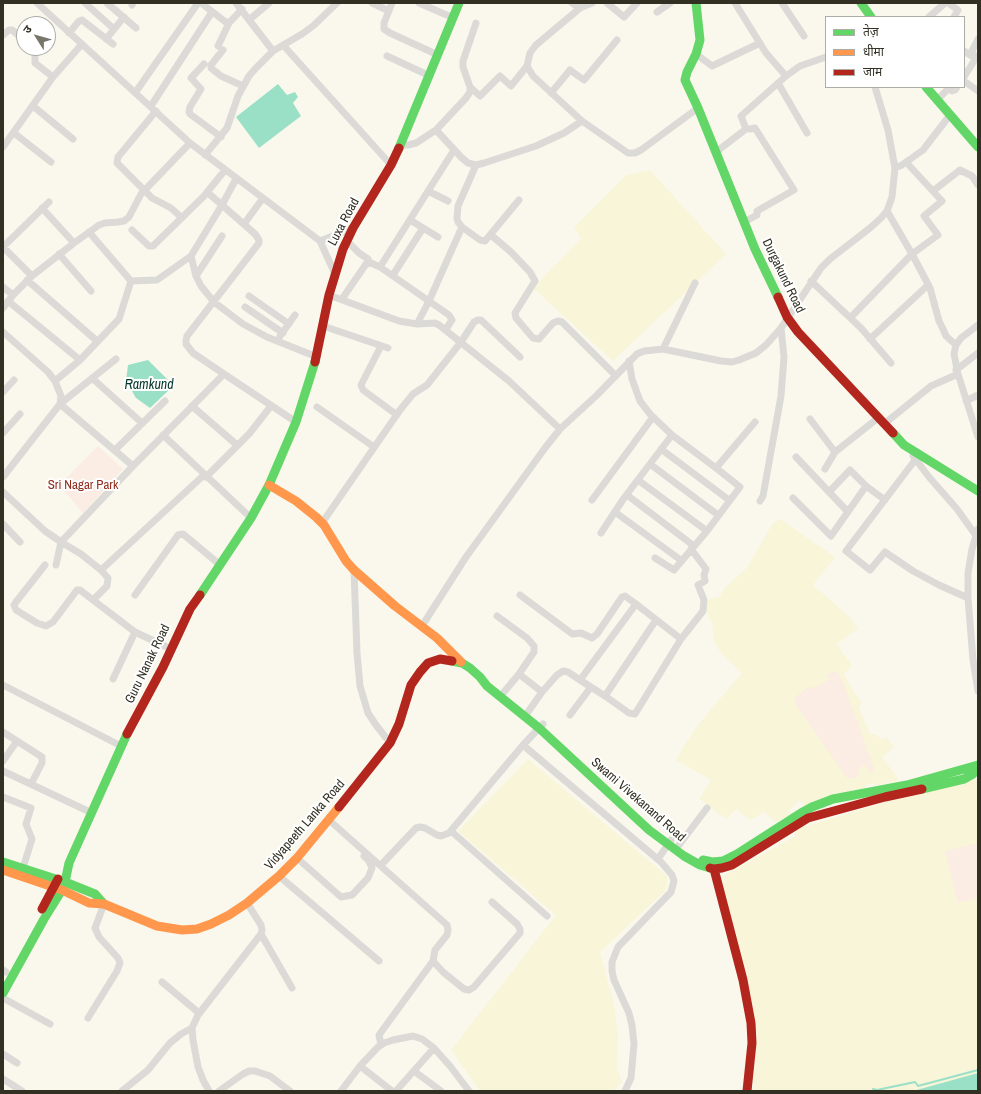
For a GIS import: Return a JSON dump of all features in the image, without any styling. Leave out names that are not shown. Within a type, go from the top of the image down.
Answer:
[{"type":"street","points":[[37,3],[190,143],[320,241],[335,274]]},
{"type":"street","points":[[85,3],[114,29]]},
{"type":"street","points":[[107,3],[136,28]]},
{"type":"street","points":[[135,92],[200,3],[226,23],[229,23]]},
{"type":"street","points":[[236,3],[274,51]]},
{"type":"street","points":[[249,20],[269,3]]},
{"type":"street","points":[[205,155],[221,137],[229,124],[243,86],[255,68],[274,51],[313,26],[337,3]]},
{"type":"street","points":[[372,3],[389,11]]},
{"type":"street","points":[[392,3],[384,26],[387,31],[436,54],[455,3]]},
{"type":"street","points":[[419,3],[449,16]]},
{"type":"street","name":"Luxa Road","points":[[269,485],[296,422],[317,357],[329,295],[347,241],[353,228],[402,145],[436,54],[459,3]]},
{"type":"street","points":[[572,3],[580,8]]},
{"type":"street","points":[[476,23],[463,61],[464,74],[470,87],[480,96],[500,76],[511,86],[527,66],[530,53],[536,45],[580,8],[592,3]]},
{"type":"street","points":[[607,3],[624,17],[637,3]]},
{"type":"street","points":[[657,12],[670,3]]},
{"type":"street","name":"Durgakund Road","points":[[696,3],[700,40],[696,54],[686,72],[685,80],[698,108],[755,249],[787,317],[798,332],[904,445],[978,491]]},
{"type":"street","points":[[735,3],[773,62],[786,76]]},
{"type":"street","points":[[782,3],[804,36]]},
{"type":"street","points":[[861,3],[870,16]]},
{"type":"street","points":[[930,16],[947,3],[958,10],[955,16]]},
{"type":"street","points":[[242,9],[229,23],[211,68],[217,73],[243,86]]},
{"type":"street","points":[[182,218],[171,208],[156,201],[144,191],[116,163],[118,157],[153,109],[212,12]]},
{"type":"street","points":[[106,39],[124,18]]},
{"type":"street","points":[[69,32],[78,21],[82,20],[113,44]]},
{"type":"street","points":[[3,35],[9,30],[12,30],[16,33]]},
{"type":"street","points":[[975,58],[972,51],[978,39]]},
{"type":"street","points":[[551,93],[570,70],[584,80],[617,40]]},
{"type":"street","points":[[696,54],[712,66],[760,43]]},
{"type":"street","points":[[3,147],[53,77],[82,44]]},
{"type":"street","points":[[284,45],[390,164],[428,75],[387,56]]},
{"type":"street","points":[[965,52],[975,58]]},
{"type":"street","points":[[35,56],[35,63],[53,77]]},
{"type":"street","points":[[746,129],[741,116],[778,82],[800,66],[825,57]]},
{"type":"street","points":[[965,75],[975,58]]},
{"type":"street","points":[[204,64],[191,78],[201,89],[189,112],[221,137]]},
{"type":"street","points":[[527,66],[533,76],[582,121],[628,153],[635,153],[642,150],[698,108]]},
{"type":"street","points":[[778,82],[807,133]]},
{"type":"street","points":[[965,82],[978,91]]},
{"type":"street","points":[[402,145],[416,143],[436,130],[466,98],[470,92],[470,87]]},
{"type":"street","points":[[422,626],[466,557],[545,448],[560,429],[596,396],[636,354],[644,350],[663,349],[732,362],[756,353],[766,345],[781,328],[811,282],[830,259],[870,228],[887,211],[892,197],[895,168],[888,130],[875,88]]},
{"type":"street","points":[[927,88],[978,147]]},
{"type":"street","points":[[937,100],[947,90],[950,89],[952,92],[956,88]]},
{"type":"street","points":[[33,106],[73,139]]},
{"type":"street","points":[[895,168],[923,150],[950,115]]},
{"type":"street","points":[[436,130],[454,150],[468,162],[476,165],[536,146],[564,133],[582,121]]},
{"type":"street","points":[[716,152],[746,129],[755,128],[794,190],[757,211],[757,215],[744,222]]},
{"type":"street","points":[[14,133],[51,162]]},
{"type":"street","points":[[3,308],[10,298],[30,278],[89,232],[104,223],[124,221],[144,191],[190,143]]},
{"type":"street","points":[[380,267],[454,150]]},
{"type":"street","points":[[854,315],[912,254],[938,235],[924,216],[942,200],[906,162]]},
{"type":"street","points":[[476,165],[458,206],[457,218],[462,228],[485,241],[519,200]]},
{"type":"street","points":[[132,230],[149,246],[153,246],[207,192],[225,170]]},
{"type":"street","points":[[933,191],[960,170],[972,176],[978,185]]},
{"type":"street","points":[[131,281],[157,280],[191,256],[236,179]]},
{"type":"street","points":[[428,191],[448,201]]},
{"type":"street","points":[[207,192],[258,237],[259,243],[187,336],[186,344],[193,353],[296,422]]},
{"type":"street","points":[[244,224],[262,198]]},
{"type":"street","points":[[49,202],[3,247],[30,278],[97,341]]},
{"type":"street","points":[[42,208],[74,243]]},
{"type":"street","points":[[887,211],[928,285],[939,321],[946,336],[956,346]]},
{"type":"street","points":[[410,220],[438,237]]},
{"type":"street","points":[[320,241],[353,228]]},
{"type":"street","points":[[393,275],[423,228]]},
{"type":"street","points":[[417,324],[462,228]]},
{"type":"street","points":[[89,232],[131,281]]},
{"type":"street","points":[[491,235],[511,252],[530,272],[536,281],[514,313],[516,318],[533,338],[538,339],[553,323],[558,321],[562,322],[616,376]]},
{"type":"street","points":[[196,276],[222,236]]},
{"type":"street","points":[[347,241],[359,253],[368,259]]},
{"type":"street","points":[[59,254],[91,291]]},
{"type":"street","points":[[191,256],[196,276],[201,286],[214,302],[243,324],[277,341],[317,357]]},
{"type":"street","points":[[342,299],[366,264],[371,263],[393,275],[447,313],[451,318],[451,323],[446,329]]},
{"type":"street","points":[[55,381],[80,360],[119,319],[131,281]]},
{"type":"street","points":[[811,282],[861,328],[891,363]]},
{"type":"street","points":[[663,349],[695,283]]},
{"type":"street","points":[[870,339],[928,285]]},
{"type":"street","points":[[3,287],[10,298],[80,360]]},
{"type":"street","points":[[329,295],[399,321],[417,324],[434,323],[446,329],[509,381],[560,429]]},
{"type":"street","points":[[249,296],[289,324]]},
{"type":"street","points":[[245,307],[282,333]]},
{"type":"street","points":[[277,341],[295,315]]},
{"type":"street","points":[[322,524],[397,415],[413,394],[427,385],[461,342],[474,322],[481,320],[520,357]]},
{"type":"street","points":[[978,325],[961,338],[956,346],[954,354],[957,372],[978,437]]},
{"type":"street","points":[[323,326],[384,347],[361,385],[363,390],[397,415]]},
{"type":"street","points":[[760,501],[763,496],[781,396],[784,357],[781,328]]},
{"type":"street","points":[[3,332],[39,363],[55,381],[61,396],[60,404]]},
{"type":"street","points":[[825,469],[835,452],[932,386],[957,372],[978,353]]},
{"type":"street","points":[[3,477],[60,404],[116,359]]},
{"type":"street","points":[[629,361],[632,379],[640,401],[653,417],[672,435],[740,487],[707,531],[674,570],[655,558]]},
{"type":"street","points":[[56,565],[61,542],[162,436],[224,374]]},
{"type":"street","points":[[92,378],[142,423]]},
{"type":"street","points":[[3,392],[14,380]]},
{"type":"street","points":[[966,401],[978,395]]},
{"type":"street","points":[[115,450],[164,401]]},
{"type":"street","points":[[60,404],[133,466]]},
{"type":"street","points":[[192,406],[237,445]]},
{"type":"street","points":[[101,570],[205,476],[255,426],[271,406]]},
{"type":"street","points":[[317,407],[374,447]]},
{"type":"street","points":[[3,433],[20,414]]},
{"type":"street","points":[[592,500],[653,417]]},
{"type":"street","points":[[810,418],[835,452]]},
{"type":"street","points":[[716,468],[754,422]]},
{"type":"street","points":[[601,533],[627,495],[672,435]]},
{"type":"street","points":[[162,436],[251,518]]},
{"type":"street","points":[[904,445],[977,534],[969,560],[968,598],[973,660],[978,690]]},
{"type":"street","points":[[661,449],[729,500]]},
{"type":"street","points":[[796,457],[848,512]]},
{"type":"street","points":[[915,460],[846,551],[870,570],[885,552],[913,570],[968,598]]},
{"type":"street","points":[[650,464],[718,515]]},
{"type":"street","points":[[829,492],[850,470],[866,486],[885,500]]},
{"type":"street","points":[[638,480],[707,531]]},
{"type":"street","name":"Guru Nanak Road","points":[[60,884],[121,746],[151,691],[190,609],[251,518],[269,485]]},
{"type":"street","name":"Swami Vivekanand Road","points":[[269,485],[307,509],[322,524],[346,561],[354,570],[396,606],[437,638],[480,677],[487,686],[541,726]]},
{"type":"street","points":[[793,498],[831,536],[866,486]]},
{"type":"street","points":[[3,492],[45,531],[82,554],[108,578],[107,586],[93,600]]},
{"type":"street","points":[[528,712],[542,692],[557,675],[563,671],[568,672],[629,713],[635,714],[681,639],[703,611],[704,600],[698,585],[705,581],[704,574],[706,569],[692,548],[627,495]]},
{"type":"street","points":[[615,512],[682,561]]},
{"type":"street","points":[[3,524],[20,542]]},
{"type":"street","points":[[135,595],[178,534],[183,534],[219,564]]},
{"type":"street","points":[[45,565],[16,602],[14,608],[16,610],[37,623],[46,626],[53,622],[77,590],[80,590],[135,632],[171,649]]},
{"type":"street","points":[[354,570],[357,653],[360,686],[368,713],[390,743]]},
{"type":"street","points":[[520,595],[571,633],[581,633],[592,638],[595,637],[622,597],[626,596],[681,639]]},
{"type":"street","points":[[580,680],[636,604]]},
{"type":"street","points":[[497,616],[527,638],[535,649],[519,674],[504,692]]},
{"type":"street","points":[[605,696],[656,620]]},
{"type":"street","points":[[113,679],[135,632]]},
{"type":"street","name":"Vidyapeeth Lanka Road","points":[[3,870],[95,894],[104,904],[157,926],[182,930],[198,929],[211,924],[229,915],[247,903],[279,876],[328,822],[390,743],[399,724],[411,685],[428,663],[440,659],[466,665]]},
{"type":"street","points":[[519,674],[542,692]]},
{"type":"street","name":"Swami Vivekanand Road","points":[[480,677],[504,692],[528,712],[541,726],[673,843],[700,865],[714,869]]},
{"type":"street","points":[[3,685],[121,746]]},
{"type":"street","points":[[570,715],[591,687]]},
{"type":"street","points":[[380,865],[416,828],[425,828],[441,836],[445,836],[451,831],[523,745],[541,726]]},
{"type":"street","points":[[3,732],[40,755],[42,759],[31,784]]},
{"type":"street","points":[[3,761],[17,741]]},
{"type":"street","points":[[523,745],[658,859],[672,875],[674,881],[671,892],[618,947],[612,962],[614,980],[629,1013],[634,1044],[631,1078],[625,1091]]},
{"type":"street","points":[[747,1091],[752,1043],[751,1023],[743,980],[714,869],[732,864],[808,818],[877,799],[964,779],[973,774],[978,766]]},
{"type":"street","name":"Swami Vivekanand Road","points":[[673,843],[703,860],[712,862],[723,861],[812,807],[833,799],[907,785],[978,766]]},
{"type":"street","points":[[3,771],[92,813]]},
{"type":"street","points":[[3,797],[31,808],[26,824],[32,839],[24,868]]},
{"type":"street","points":[[658,859],[707,808]]},
{"type":"street","points":[[296,858],[340,897],[352,895],[360,888],[368,878],[372,868],[369,861],[328,822]]},
{"type":"street","points":[[328,822],[380,865],[447,925],[447,934],[435,950],[433,961],[379,1035],[381,1045]]},
{"type":"street","points":[[451,831],[547,916]]},
{"type":"street","name":"Vidyapeeth Lanka Road","points":[[3,862],[24,868],[60,884]]},
{"type":"street","points":[[279,876],[379,961]]},
{"type":"street","points":[[4,973],[60,884]]},
{"type":"street","points":[[3,993],[44,919],[60,884]]},
{"type":"street","points":[[433,961],[443,972],[464,989],[469,990],[474,987],[520,933],[520,929],[517,924],[492,902]]},
{"type":"street","points":[[209,1091],[198,1067],[192,1028],[194,1020],[199,1013],[261,934],[261,925],[247,903]]},
{"type":"street","points":[[88,1018],[117,971],[120,962],[99,937],[95,928],[104,904]]},
{"type":"street","points":[[261,934],[292,988]]},
{"type":"street","points":[[162,982],[199,1013]]},
{"type":"street","points":[[3,998],[50,1024]]},
{"type":"street","points":[[122,1091],[148,1070],[170,1043],[181,1034],[192,1028]]},
{"type":"street","points":[[341,1091],[360,1066],[381,1045],[393,1040],[413,1036],[422,1039],[434,1048],[469,1091]]},
{"type":"street","points":[[396,1091],[434,1048]]},
{"type":"street","points":[[3,1054],[17,1063]]},
{"type":"street","points":[[360,1066],[392,1091]]},
{"type":"street","points":[[414,1070],[440,1091]]},
{"type":"street","points":[[219,1091],[248,1071],[263,1072],[281,1088],[290,1091]]},
{"type":"street","points":[[3,1079],[22,1091]]},
{"type":"shaded area","points":[[650,170],[726,254],[613,361],[533,288],[581,239],[574,227],[626,175]]},
{"type":"shaded area","points":[[780,519],[835,557],[813,585],[850,617],[858,629],[837,644],[852,666],[844,674],[854,693],[862,703],[859,707],[870,735],[876,734],[882,740],[886,737],[894,747],[882,757],[899,780],[875,786],[874,783],[866,785],[866,788],[838,793],[816,800],[805,806],[799,800],[789,811],[793,814],[775,822],[763,811],[758,816],[750,820],[736,809],[726,819],[699,799],[711,780],[676,760],[698,725],[742,673],[721,653],[714,641],[712,624],[706,609],[709,599],[719,597],[726,586],[746,569],[773,523]]},
{"type":"shaded area","points":[[528,759],[668,877],[666,890],[600,952],[614,1004],[618,1034],[617,1068],[622,1082],[613,1091],[480,1091],[451,1050],[556,915],[458,831]]},
{"type":"shaded area","points":[[978,779],[978,1091],[753,1091],[757,1035],[748,981],[723,890],[723,876],[795,836],[796,829],[909,795]]},
{"type":"green space","name":"Sri Nagar Park","points":[[98,446],[123,469],[83,513],[59,485]]},
{"type":"green space","points":[[835,671],[838,673],[843,682],[874,768],[873,772],[870,773],[866,766],[862,766],[858,772],[859,776],[855,778],[847,778],[795,703],[795,698],[798,695],[810,686],[813,689],[830,679],[827,675]]},
{"type":"green space","points":[[978,843],[978,898],[958,903],[945,851]]},
{"type":"water","points":[[278,84],[287,95],[295,92],[298,97],[293,103],[301,116],[259,148],[236,117]]},
{"type":"water","name":"Ramkund","points":[[148,360],[169,381],[170,389],[150,408],[136,398],[126,381],[128,365]]},
{"type":"water","points":[[978,1073],[978,1091],[913,1091]]},
{"type":"waterway","points":[[873,1089],[877,1090],[915,1082],[918,1086],[978,1070]]},
{"type":"traffic: fast","points":[[399,148],[459,3]]},
{"type":"traffic: fast","points":[[696,3],[700,40],[685,80],[698,108],[755,249],[778,297]]},
{"type":"traffic: fast","points":[[861,3],[870,16]]},
{"type":"traffic: fast","points":[[927,88],[978,147]]},
{"type":"traffic: fast","points":[[200,595],[251,518],[269,485],[296,422],[315,362]]},
{"type":"traffic: fast","points":[[893,433],[904,445],[978,491]]},
{"type":"traffic: fast","points":[[452,661],[462,663],[470,668],[487,686],[539,728],[649,830],[684,856],[700,865],[710,868]]},
{"type":"traffic: fast","points":[[104,904],[95,894],[65,882],[69,863],[127,734]]},
{"type":"traffic: fast","points":[[703,860],[712,862],[723,861],[737,854],[801,813],[833,799],[907,785],[978,765]]},
{"type":"traffic: fast","points":[[922,789],[964,779],[973,774],[978,767]]},
{"type":"traffic: fast","points":[[3,862],[65,882],[62,890],[44,919],[3,993]]},
{"type":"traffic: slow","points":[[269,485],[296,501],[316,517],[324,525],[346,561],[354,570],[395,606],[437,638],[461,662]]},
{"type":"traffic: slow","points":[[62,890],[89,903],[104,904],[157,926],[182,930],[197,929],[229,915],[247,903],[279,876],[297,858],[339,807]]},
{"type":"traffic: slow","points":[[3,870],[59,889]]},
{"type":"traffic: jam","points":[[315,362],[329,295],[343,249],[353,228],[391,165],[399,148]]},
{"type":"traffic: jam","points":[[778,297],[787,317],[798,332],[893,433]]},
{"type":"traffic: jam","points":[[127,734],[163,667],[190,609],[200,595]]},
{"type":"traffic: jam","points":[[339,807],[390,743],[399,724],[411,685],[420,672],[428,663],[440,659],[452,661]]},
{"type":"traffic: jam","points":[[710,868],[722,868],[732,865],[808,818],[885,797],[922,789]]},
{"type":"traffic: jam","points":[[714,869],[743,980],[751,1023],[752,1043],[747,1091]]},
{"type":"traffic: jam","points":[[42,909],[58,879]]}]
